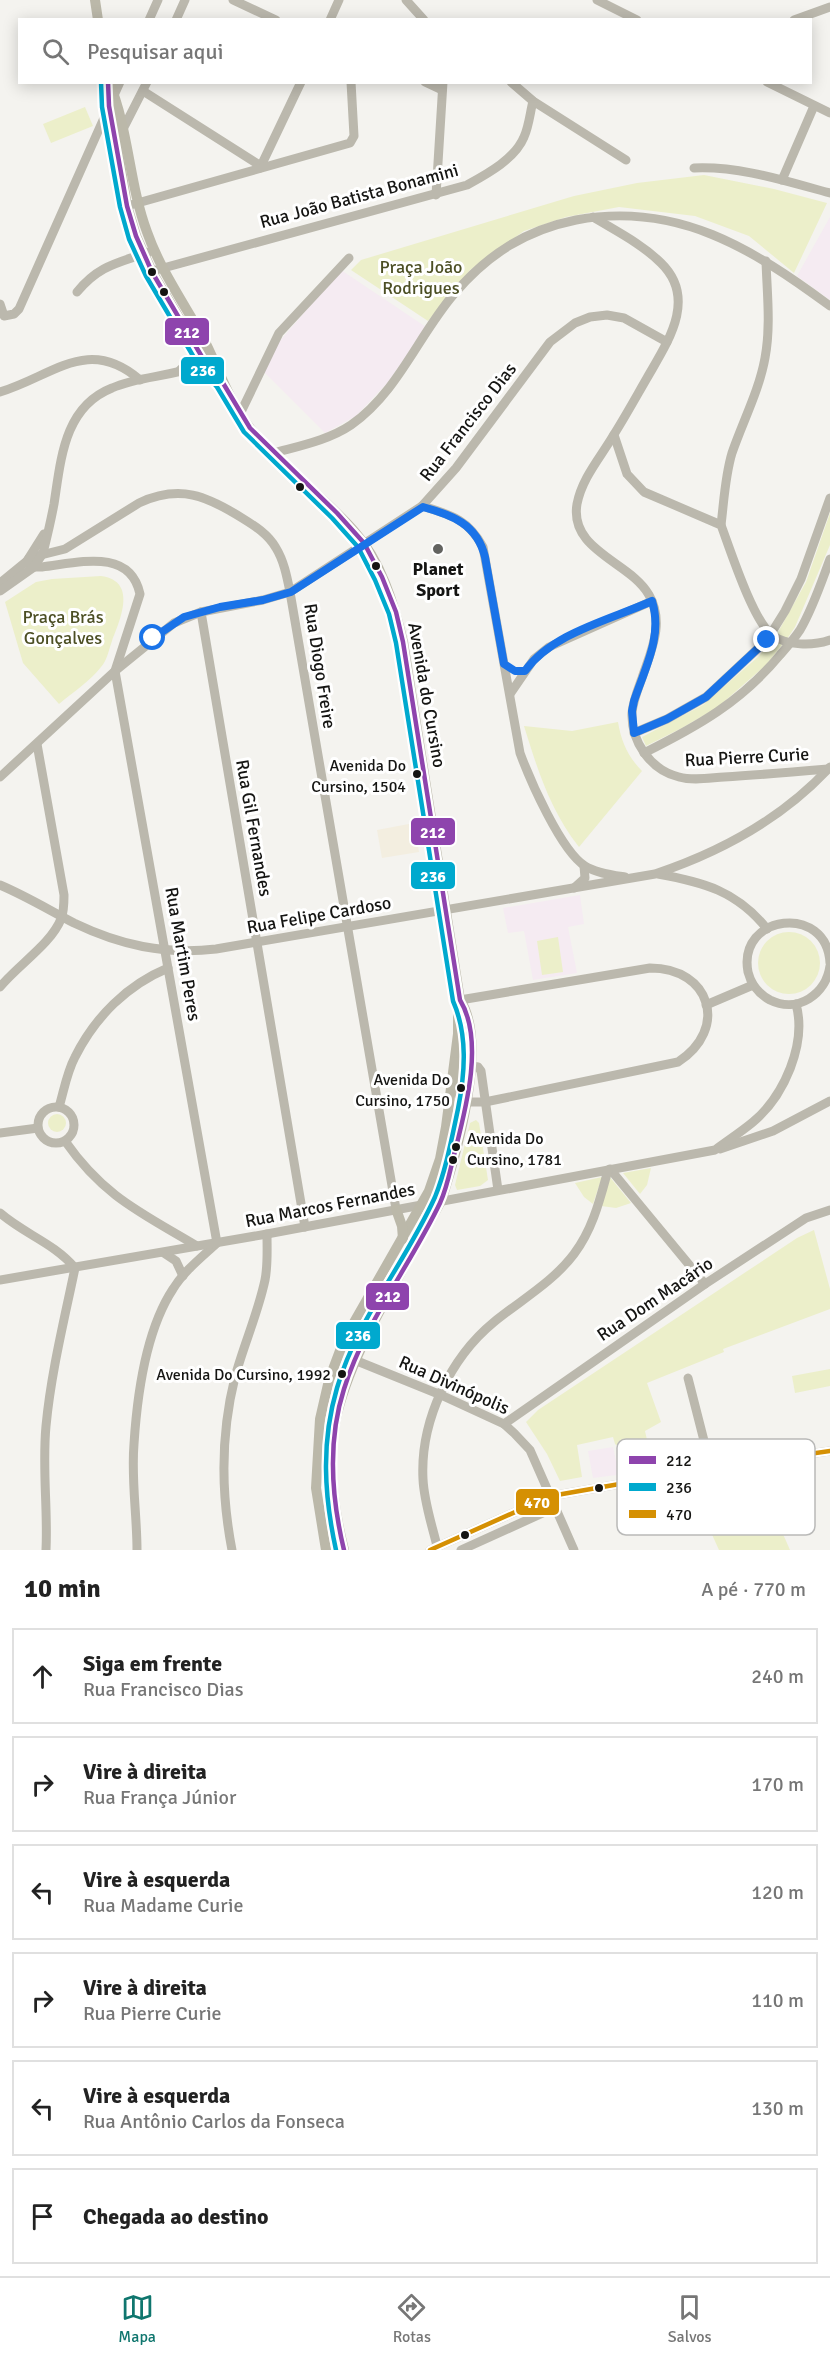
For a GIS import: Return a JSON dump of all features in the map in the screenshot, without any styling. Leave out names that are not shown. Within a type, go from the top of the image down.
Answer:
[{"type":"main road","points":[[95,0],[98,18]]},
{"type":"main road","name":"Avenida do Cursino","points":[[108,84],[115,140],[132,204]]},
{"type":"main road","name":"Avenida do Cursino","points":[[111,101],[123,129],[136,236],[149,252],[197,349],[208,357]]},
{"type":"main road","name":"Avenida do Cursino","points":[[157,270],[203,338],[208,357],[219,379],[250,428],[337,513],[364,543],[382,578],[396,612],[403,642],[460,1000],[455,1059],[440,1159],[423,1204],[344,1340],[329,1380],[320,1419],[316,1488],[326,1550]]},
{"type":"main road","points":[[191,369],[207,370],[219,379]]},
{"type":"main road","name":"Avenida do Cursino","points":[[344,1550],[333,1488],[333,1452],[337,1415],[367,1337],[441,1201],[467,1102],[472,1066],[467,1018],[460,1000]]},
{"type":"main road","points":[[455,1059],[461,1076],[460,1096],[467,1102]]},
{"type":"main road","points":[[396,1209],[404,1239]]},
{"type":"street","points":[[150,18],[158,0]]},
{"type":"street","points":[[178,18],[185,0]]},
{"type":"street","points":[[233,0],[272,18]]},
{"type":"street","points":[[331,18],[339,0]]},
{"type":"street","points":[[406,0],[422,18]]},
{"type":"street","points":[[597,0],[633,18]]},
{"type":"street","points":[[800,18],[830,8]]},
{"type":"street","points":[[1,308],[4,316],[9,316],[20,309],[119,84]]},
{"type":"street","points":[[261,167],[300,84]]},
{"type":"street","points":[[132,204],[345,145],[352,141],[354,136],[351,84]]},
{"type":"street","points":[[513,84],[533,101],[626,160]]},
{"type":"street","points":[[771,84],[830,113]]},
{"type":"street","points":[[436,195],[442,86]]},
{"type":"street","points":[[115,140],[145,87],[261,167]]},
{"type":"street","name":"Rua João Batista Bonamini","points":[[157,270],[467,185],[507,158],[524,139],[533,101]]},
{"type":"street","points":[[782,180],[814,106]]},
{"type":"street","points":[[694,168],[721,167],[830,193]]},
{"type":"street","points":[[620,215],[619,225],[625,237]]},
{"type":"street","points":[[274,453],[303,445],[350,425],[374,405],[393,384],[429,328],[455,293],[473,274],[497,254],[531,233],[553,225],[593,217],[620,215],[677,222],[710,233],[766,261],[830,306]]},
{"type":"street","name":"Rua Pierre Curie","points":[[593,217],[661,263],[674,284],[678,314],[667,342],[580,490],[577,504],[577,519],[589,543],[636,579],[652,601],[657,621],[656,638],[634,701],[632,711],[634,733],[644,753],[661,770],[686,778],[756,775],[830,768]]},
{"type":"street","points":[[77,291],[94,273],[149,252]]},
{"type":"street","points":[[240,414],[279,333],[349,258]]},
{"type":"street","points":[[766,261],[768,334],[765,357],[760,380],[731,455],[721,525],[751,603],[771,634],[790,643],[830,640]]},
{"type":"street","name":"Rua Francisco Dias","points":[[0,777],[115,671],[174,623],[201,612],[291,592],[423,507],[456,468],[550,342],[575,323],[590,317],[607,315],[624,318],[667,342]]},
{"type":"street","points":[[178,372],[191,360],[203,338]]},
{"type":"street","points":[[0,583],[43,553],[63,450],[70,427],[82,410],[98,395],[117,386],[191,369],[208,357]]},
{"type":"street","points":[[0,392],[75,360],[87,358],[114,363],[140,380]]},
{"type":"street","points":[[114,363],[119,374],[117,386]]},
{"type":"street","points":[[614,435],[622,464],[636,485],[644,492],[721,525]]},
{"type":"street","points":[[603,451],[622,464]]},
{"type":"street","name":"Rua Diogo Freire","points":[[43,553],[60,551],[71,546],[151,497],[174,493],[213,500],[272,541],[283,563],[291,592],[346,927],[396,1209]]},
{"type":"street","points":[[634,733],[667,719],[706,697],[771,634],[785,611],[810,557],[830,498]]},
{"type":"street","points":[[423,507],[462,520],[476,535],[483,547],[520,753],[525,768],[564,844],[584,866],[607,874],[637,877]]},
{"type":"street","points":[[0,591],[30,562],[48,525]]},
{"type":"street","points":[[71,546],[68,557],[71,564]]},
{"type":"street","points":[[644,753],[718,713],[744,693],[790,643],[812,606],[829,561],[810,557]]},
{"type":"street","points":[[30,562],[71,564],[111,562],[125,568],[137,581],[140,594],[115,671]]},
{"type":"street","points":[[510,694],[534,659],[553,644],[652,601]]},
{"type":"street","name":"Rua Gil Fernandes","points":[[201,612],[305,1227]]},
{"type":"street","points":[[504,664],[515,671],[525,671]]},
{"type":"street","name":"Rua Martim Peres","points":[[115,671],[217,1243]]},
{"type":"street","points":[[706,697],[718,713]]},
{"type":"street","points":[[0,987],[49,937],[62,916],[64,895],[37,744]]},
{"type":"street","name":"Rua Felipe Cardoso","points":[[0,885],[118,942],[166,951],[190,952],[655,874],[712,853],[771,819],[830,768]]},
{"type":"street","points":[[684,864],[689,879]]},
{"type":"street","points":[[572,889],[585,878],[584,866]]},
{"type":"street","name":"Rua Felipe Cardoso","points":[[655,874],[689,879],[740,901],[766,929]]},
{"type":"street","points":[[794,922],[806,926],[821,938],[827,948],[830,964],[827,979],[819,992],[807,1001],[786,1005],[772,1001],[760,993],[753,984],[748,969],[748,954],[754,941],[766,929],[778,924],[794,922]]},
{"type":"street","points":[[821,938],[830,930]]},
{"type":"street","points":[[59,1107],[74,1058],[101,1019],[128,991],[144,979],[168,968]]},
{"type":"street","points":[[460,1000],[650,968],[663,968],[684,974],[696,984],[703,994],[707,1019],[705,1033],[694,1051],[678,1062],[485,1102],[467,1102]]},
{"type":"street","points":[[706,1005],[753,984]]},
{"type":"street","name":"Rua Marcos Fernandes","points":[[0,1280],[164,1253],[715,1150],[754,1121],[777,1093],[787,1075],[798,1038],[800,1018],[796,1004]]},
{"type":"street","points":[[472,1066],[478,1067],[481,1071],[498,1191]]},
{"type":"street","points":[[715,1150],[773,1131],[830,1101]]},
{"type":"street","points":[[50,1107],[59,1107],[69,1112],[75,1122],[73,1133],[65,1141],[51,1143],[40,1135],[38,1119],[50,1107]]},
{"type":"street","points":[[0,1133],[38,1128]]},
{"type":"street","points":[[65,1141],[85,1168],[121,1201],[197,1246]]},
{"type":"street","points":[[609,1170],[705,1284]]},
{"type":"street","points":[[609,1170],[589,1231],[575,1253],[560,1272],[492,1324],[471,1344],[456,1365],[441,1395],[429,1425],[423,1470],[433,1548],[551,1496],[617,1484]]},
{"type":"street","name":"Rua Dom Macário","points":[[504,1424],[705,1284],[806,1218],[830,1210]]},
{"type":"street","points":[[0,1213],[15,1225],[57,1250],[75,1268],[55,1359],[46,1427],[44,1461],[46,1550]]},
{"type":"street","points":[[232,1550],[226,1521],[223,1473],[228,1414],[235,1377],[266,1278],[267,1234]]},
{"type":"street","points":[[137,1550],[134,1445],[143,1375],[159,1316],[173,1288],[183,1275],[217,1243]]},
{"type":"street","points":[[164,1253],[176,1261],[183,1275]]},
{"type":"street","name":"Rua Divinópolis","points":[[357,1361],[441,1395],[504,1424],[530,1450],[574,1550]]},
{"type":"street","points":[[688,1378],[704,1439]]},
{"type":"street","points":[[815,1453],[830,1451]]},
{"type":"street","points":[[461,1550],[556,1508]]},
{"type":"shaded area","points":[[830,217],[830,300],[797,276]]},
{"type":"shaded area","points":[[341,270],[426,327],[389,381],[356,416],[325,433],[264,372],[272,350]]},
{"type":"shaded area","points":[[414,823],[419,852],[382,858],[377,830]]},
{"type":"shaded area","points":[[580,895],[584,924],[568,927],[577,973],[533,980],[524,931],[508,933],[503,908]]},
{"type":"shaded area","points":[[613,1447],[617,1461],[617,1475],[593,1478],[588,1451]]},
{"type":"green space","points":[[85,107],[93,126],[51,143],[43,124]]},
{"type":"green space","name":"Praça João Rodrigues","points":[[704,175],[774,189],[827,203],[794,273],[749,236],[695,216],[619,207],[566,217],[524,231],[470,270],[428,321],[351,270],[361,260],[574,196],[637,183]]},
{"type":"green space","points":[[830,513],[830,545],[795,627],[787,639],[766,665],[718,707],[646,746],[642,737],[703,705],[759,656],[778,632],[806,582]]},
{"type":"green space","name":"Praça Brás Gonçalves","points":[[101,576],[112,579],[123,593],[119,623],[103,664],[86,682],[59,704],[23,663],[5,602],[36,582]]},
{"type":"green space","points":[[618,722],[626,748],[642,771],[579,847],[553,804],[524,726],[572,731]]},
{"type":"green space","points":[[789,932],[811,941],[820,963],[811,985],[789,994],[767,985],[758,963],[767,941]]},
{"type":"green space","points":[[558,937],[563,972],[542,975],[537,941]]},
{"type":"green space","points":[[57,1114],[63,1117],[66,1123],[63,1129],[57,1132],[51,1129],[48,1123],[51,1117]]},
{"type":"green space","points":[[476,1120],[479,1123],[488,1180],[480,1186],[457,1190],[455,1185],[470,1123]]},
{"type":"green space","points":[[651,1168],[647,1185],[640,1194],[623,1173]]},
{"type":"green space","points":[[609,1176],[631,1203],[616,1208],[601,1206]]},
{"type":"green space","points":[[602,1177],[593,1204],[584,1197],[575,1183]]},
{"type":"green space","points":[[814,1230],[830,1289],[830,1309],[723,1349],[724,1352],[647,1383],[661,1422],[645,1431],[647,1439],[617,1439],[617,1446],[613,1437],[577,1445],[582,1477],[560,1481],[547,1454],[526,1422],[538,1410],[797,1238]]},
{"type":"green space","points":[[830,1369],[830,1386],[795,1393],[792,1376]]},
{"type":"green space","points":[[712,1535],[783,1535],[790,1550],[719,1550]]},
{"type":"transit line","name":"236","points":[[101,84],[102,107],[120,207],[129,239],[146,276],[199,366],[217,387],[244,432],[332,518],[358,547],[389,614],[396,643],[453,1001],[461,1027],[464,1054],[460,1095],[439,1187],[410,1245],[357,1338],[337,1388],[332,1408],[326,1448],[326,1469],[329,1509],[336,1550]]},
{"type":"transit line","name":"212","points":[[108,84],[109,106],[127,206],[136,236],[152,272],[205,362],[223,383],[250,428],[337,513],[364,543],[382,577],[396,612],[403,642],[460,1000],[471,1035],[472,1056],[467,1098],[445,1191],[364,1341],[353,1364],[339,1409],[335,1429],[333,1469],[336,1510],[344,1550]]},
{"type":"transit line","name":"470","points":[[815,1453],[830,1451]]},
{"type":"transit line","name":"470","points":[[430,1550],[551,1496],[617,1484]]},
{"type":"place","name":"Planet Sport","points":[[438,549]]},
{"type":"place","name":"Avenida Do Cursino, 1504","points":[[417,774]]},
{"type":"place","name":"Avenida Do Cursino, 1750","points":[[461,1088]]},
{"type":"place","name":"Avenida Do Cursino, 1781","points":[[456,1147]]},
{"type":"place","name":"Avenida Do Cursino, 1992","points":[[342,1374]]},
{"type":"route","points":[[153,638],[184,617],[220,607],[278,597],[291,592],[423,507],[462,520],[476,535],[483,547],[504,664],[515,671],[525,671],[534,659],[549,646],[652,601],[657,621],[656,638],[634,701],[632,711],[634,733],[667,719],[706,697],[767,640]]}]
